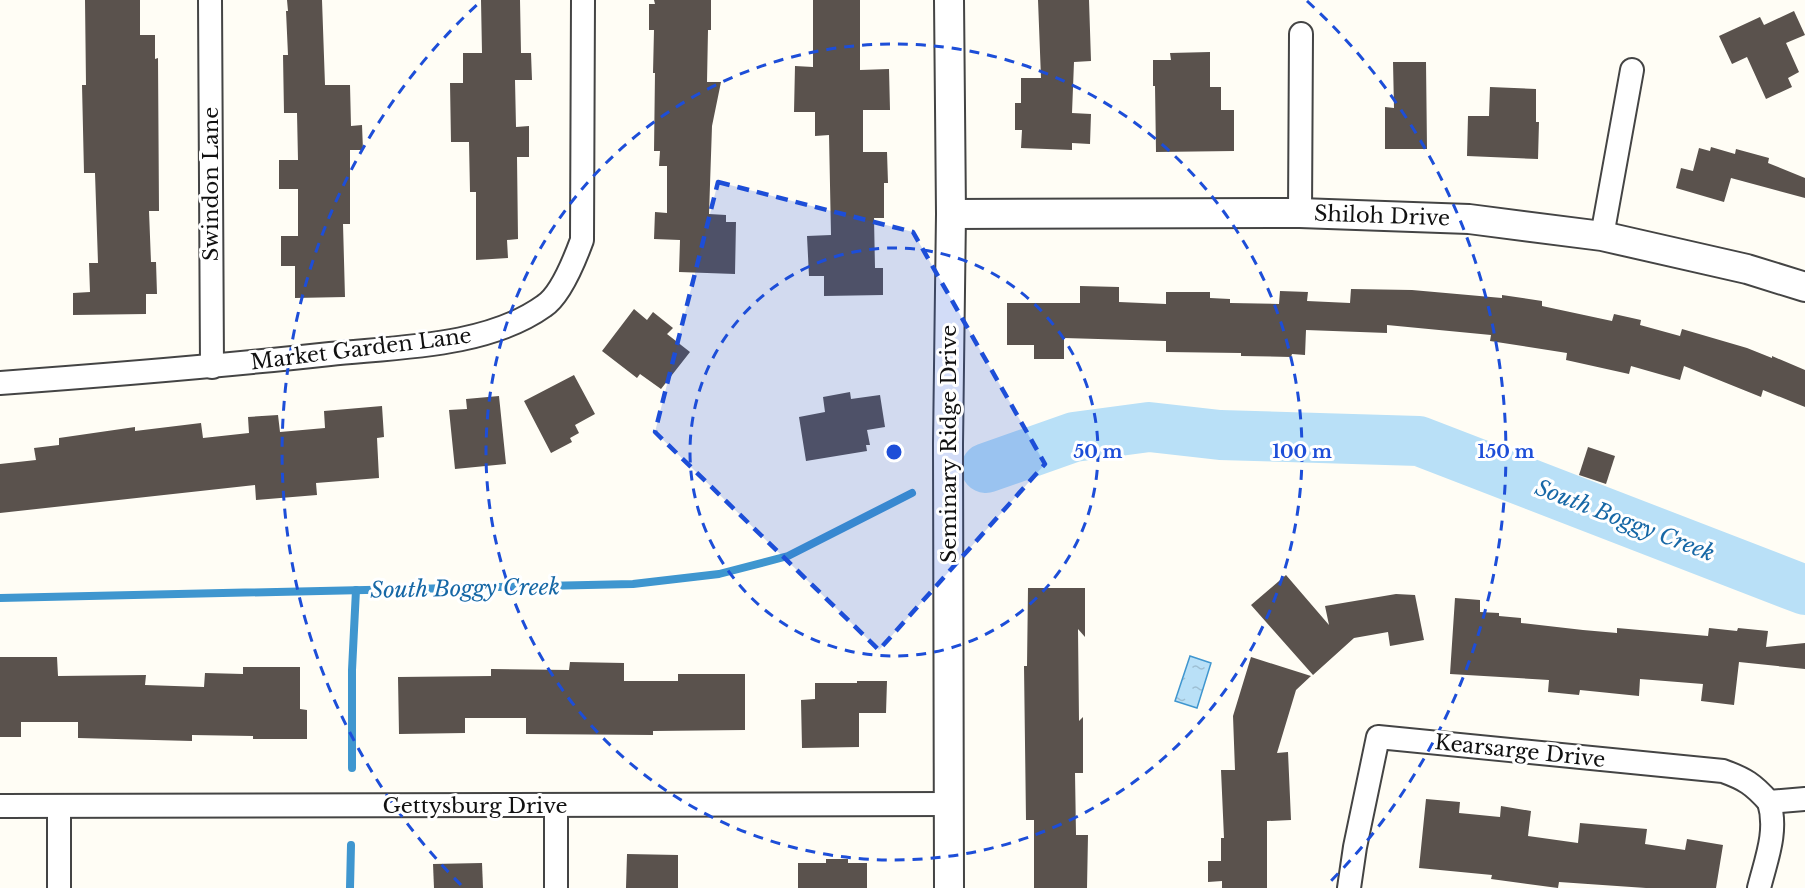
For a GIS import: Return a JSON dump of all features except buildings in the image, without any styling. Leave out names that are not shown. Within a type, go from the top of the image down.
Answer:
[{"type":"street","name":"Swindon Lane","points":[[210,0],[212,367]]},
{"type":"street","name":"Market Garden Lane","points":[[0,383],[212,367],[463,340],[509,326],[546,305],[568,274],[582,240],[583,0]]},
{"type":"street","name":"Seminary Ridge Drive","points":[[948,0],[951,214],[948,444],[949,888]]},
{"type":"street","points":[[1300,213],[1301,34]]},
{"type":"street","points":[[1602,236],[1632,70]]},
{"type":"street","name":"Shiloh Drive","points":[[951,214],[1300,213],[1469,219],[1602,236],[1747,269],[1805,287]]},
{"type":"street","name":"Kearsarge Drive","points":[[1349,888],[1355,847],[1378,737],[1722,771],[1740,777],[1755,786],[1769,802]]},
{"type":"street","points":[[1759,888],[1772,838],[1773,816],[1769,802],[1805,799]]},
{"type":"street","name":"Gettysburg Drive","points":[[0,806],[950,804]]},
{"type":"street","points":[[59,806],[59,888]]},
{"type":"street","points":[[556,806],[556,888]]},
{"type":"highlighted area","points":[[718,182],[913,232],[1045,464],[879,650],[655,432]]},
{"type":"water","points":[[1190,656],[1211,663],[1197,708],[1175,701]]},
{"type":"waterway","name":"South Boggy Creek","points":[[986,468],[1074,437],[1149,427],[1220,435],[1419,441],[1805,590]]},
{"type":"waterway","name":"South Boggy Creek","points":[[0,598],[633,584],[719,574],[788,556],[912,493]]},
{"type":"waterway","points":[[352,768],[352,670],[356,590]]},
{"type":"waterway","points":[[350,888],[351,845]]}]
